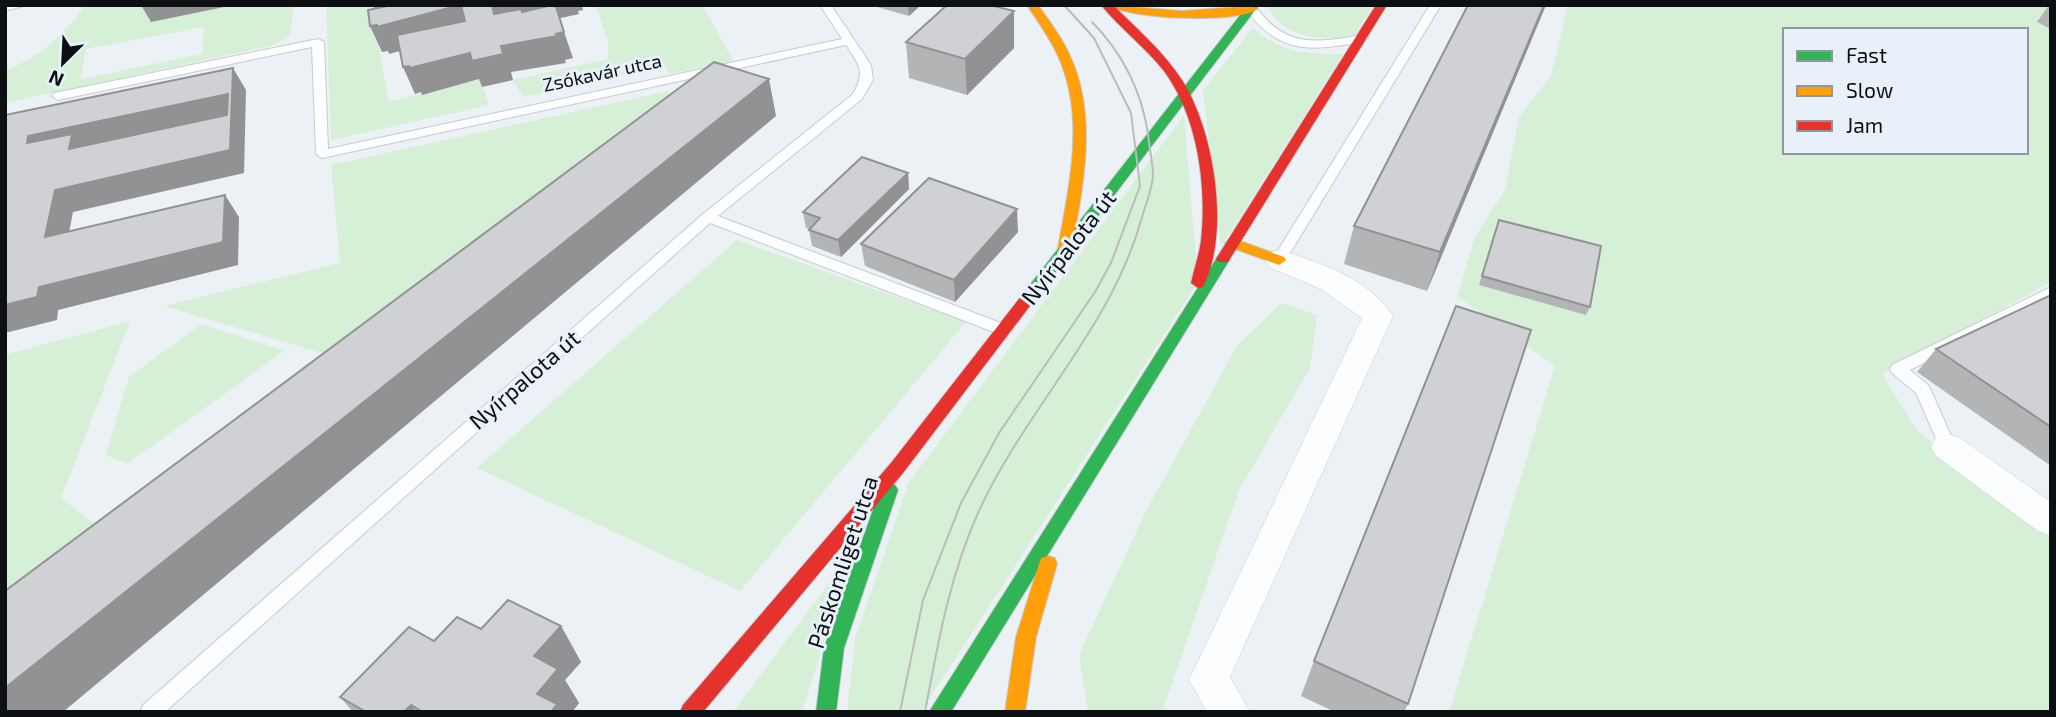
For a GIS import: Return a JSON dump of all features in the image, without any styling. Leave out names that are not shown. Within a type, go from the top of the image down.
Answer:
[{"type":"main road","points":[[1032,5],[1057,40],[1068,64],[1082,127],[1079,169],[1064,253]]},
{"type":"main road","points":[[1106,5],[1164,67],[1184,94],[1200,149],[1208,238],[1194,302]]},
{"type":"main road","points":[[1113,5],[1134,11],[1186,17],[1218,16],[1253,7]]},
{"type":"main road","points":[[939,712],[1382,5]]},
{"type":"main road","name":"Nyírpalota út","points":[[690,712],[897,468],[1253,7]]},
{"type":"main road","points":[[1232,243],[1279,260]]},
{"type":"main road","name":"Páskomliget utca","points":[[826,712],[834,648],[897,468]]},
{"type":"main road","points":[[1014,712],[1017,686],[1038,592],[1068,510]]},
{"type":"street","points":[[1219,696],[1378,316],[1357,296],[1304,267],[1279,260]]},
{"type":"street","points":[[1948,447],[2051,521]]},
{"type":"lane","points":[[5,9],[22,5]]},
{"type":"lane","points":[[825,5],[849,41]]},
{"type":"lane","points":[[1279,260],[1436,5]]},
{"type":"lane","points":[[1253,7],[1260,24],[1277,36],[1302,43],[1329,45],[1362,38]]},
{"type":"lane","name":"Zsókavár utca","points":[[58,96],[318,43],[322,154],[849,41]]},
{"type":"lane","name":"Nyírpalota út","points":[[150,712],[708,217],[858,96],[867,80],[865,65],[849,41]]},
{"type":"lane","points":[[708,217],[1004,330]]},
{"type":"lane","points":[[1948,447],[1923,390],[1898,369],[2051,292]]},
{"type":"green space","points":[[86,5],[293,7],[290,36],[274,45],[5,103],[5,70],[40,52],[60,35]],"holes":[[[204,27],[202,54],[81,79],[86,49]]]},
{"type":"green space","points":[[326,5],[371,5],[389,102],[480,79],[489,105],[331,140]]},
{"type":"green space","points":[[596,5],[703,5],[733,61],[669,74],[665,66],[523,97],[513,80],[608,59],[608,42]]},
{"type":"green space","points":[[1271,5],[1373,5],[1353,38],[1341,38],[1294,32],[1276,19],[1269,8]]},
{"type":"green space","points":[[1568,5],[2051,5],[2051,282],[1882,374],[1918,432],[2051,526],[2051,712],[1449,712],[1555,366],[1457,296],[1475,237],[1505,190],[1519,117],[1551,76]]},
{"type":"green space","points":[[1253,28],[1283,47],[1318,54],[1343,54],[1221,247],[1203,90]]},
{"type":"green space","points":[[668,91],[671,103],[342,359],[164,306],[340,263],[331,165]]},
{"type":"green space","points":[[1184,115],[1198,282],[921,712],[847,712],[855,639],[909,482]]},
{"type":"green space","points":[[737,240],[966,322],[740,591],[477,468]]},
{"type":"green space","points":[[1281,303],[1317,315],[1310,368],[1239,490],[1162,712],[1088,712],[1079,655],[1147,509],[1237,346]]},
{"type":"green space","points":[[130,321],[61,498],[110,535],[5,613],[5,355]]},
{"type":"green space","points":[[201,324],[284,351],[127,464],[106,455],[129,377]]},
{"type":"green space","points":[[852,552],[802,712],[733,712]]},
{"type":"building","points":[[392,5],[460,5],[377,27],[370,26],[368,10]]},
{"type":"building","points":[[461,5],[492,5],[494,14],[521,9],[522,12],[552,5],[556,7],[564,32],[556,34],[557,36],[501,46],[503,54],[472,61],[470,53],[410,68],[403,67],[397,35],[465,21]]},
{"type":"building","points":[[947,5],[990,5],[1014,11],[965,59],[906,42]]},
{"type":"building","points":[[1468,5],[1544,5],[1440,252],[1354,226]]},
{"type":"building","points":[[714,62],[769,79],[5,688],[5,591]]},
{"type":"building","points":[[233,68],[230,150],[55,190],[45,237],[225,195],[223,242],[39,287],[37,297],[5,305],[5,115]],"holes":[[[228,94],[227,115],[69,149],[72,134],[27,143],[28,136]]]},
{"type":"building","points":[[862,157],[908,173],[838,240],[809,230],[820,218],[803,212]]},
{"type":"building","points":[[929,178],[1017,209],[954,280],[861,244]]},
{"type":"building","points":[[1499,220],[1601,246],[1590,307],[1482,276]]},
{"type":"building","points":[[2051,295],[2051,427],[1936,349]]},
{"type":"building","points":[[1456,306],[1531,330],[1408,704],[1314,661]]},
{"type":"building","points":[[508,600],[561,626],[534,656],[558,669],[537,694],[557,704],[551,712],[423,712],[411,705],[404,712],[366,712],[340,697],[409,627],[434,641],[457,617],[481,629]]},
{"type":"tram line","points":[[900,712],[923,600],[961,503],[999,433],[1095,292],[1111,263],[1140,186],[1131,113],[1094,38],[1064,5]]},
{"type":"tram line","points":[[925,712],[952,586],[978,513],[1019,438],[1089,332],[1110,295],[1128,257],[1151,186],[1153,171],[1148,134],[1136,88],[1113,46],[1092,22]]},
{"type":"traffic: fast","points":[[1024,303],[1254,5]]},
{"type":"traffic: fast","points":[[939,712],[1223,259]]},
{"type":"traffic: fast","points":[[826,712],[834,648],[889,490]]},
{"type":"traffic: slow","points":[[1032,5],[1065,57],[1079,110],[1079,157],[1065,248]]},
{"type":"traffic: slow","points":[[1113,5],[1148,12],[1182,14],[1252,9]]},
{"type":"traffic: slow","points":[[1232,243],[1279,260]]},
{"type":"traffic: slow","points":[[1015,712],[1026,637],[1048,564]]},
{"type":"traffic: jam","points":[[1106,5],[1169,69],[1194,116],[1204,158],[1209,200],[1208,241],[1198,283]]},
{"type":"traffic: jam","points":[[1223,259],[1382,5]]},
{"type":"traffic: jam","points":[[690,712],[897,468],[1024,303]]}]
